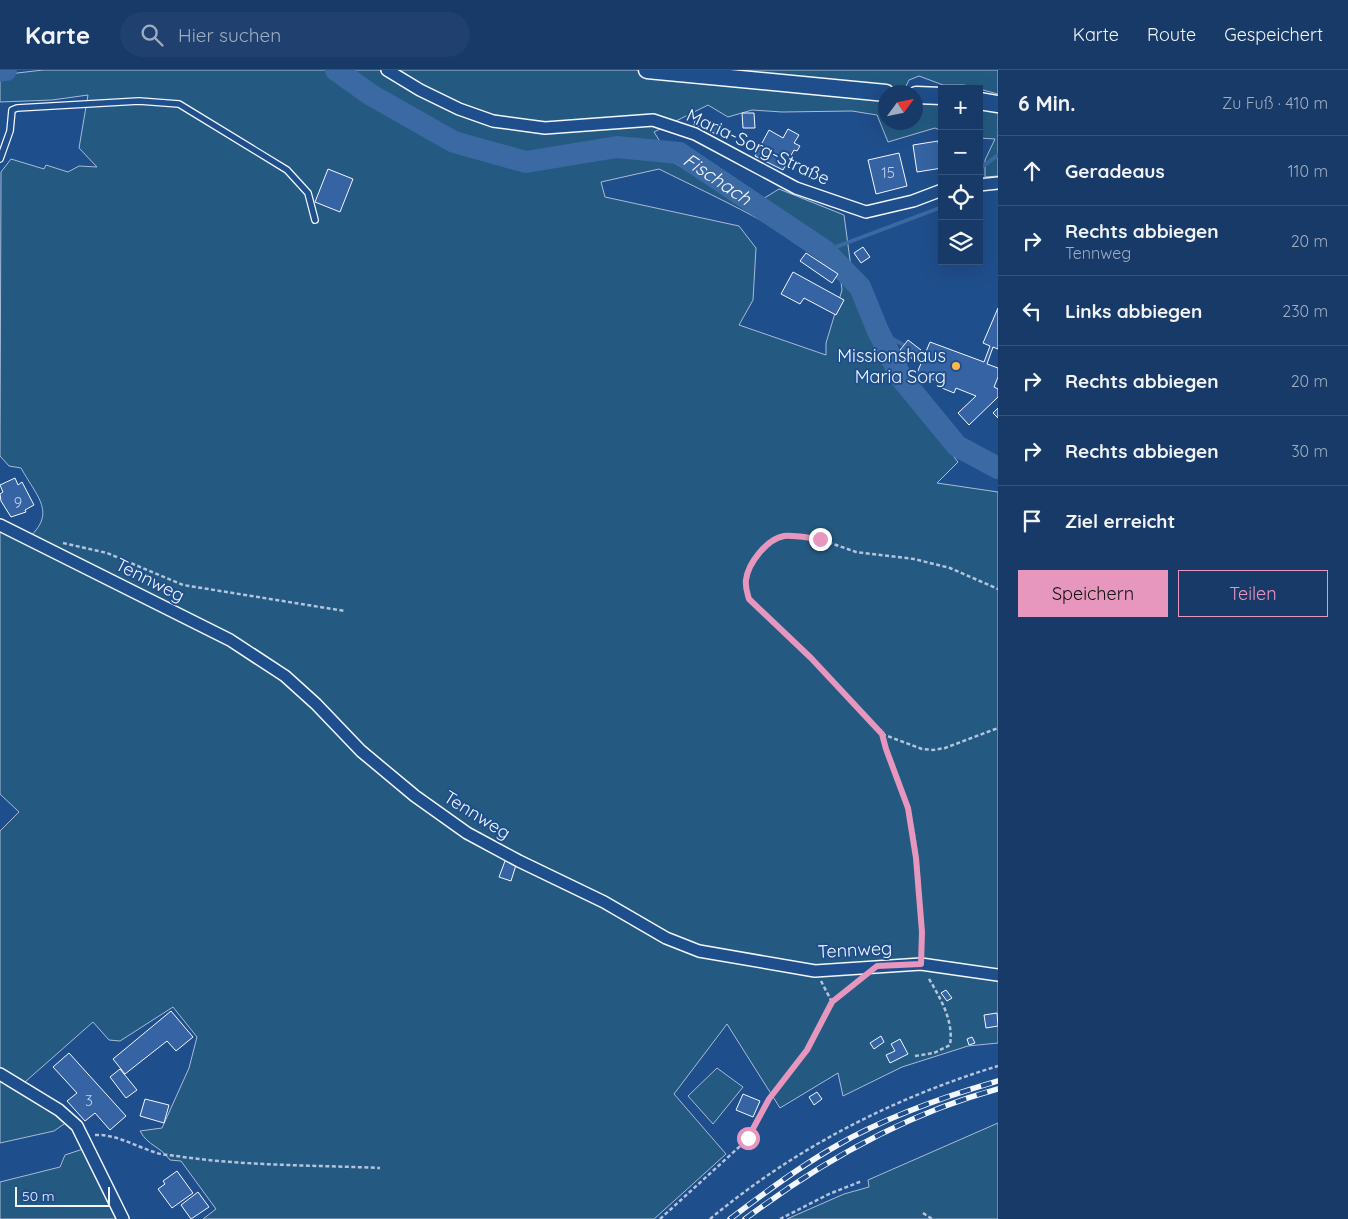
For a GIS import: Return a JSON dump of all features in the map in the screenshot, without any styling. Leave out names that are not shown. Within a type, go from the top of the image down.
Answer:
[{"type":"main road","points":[[647,70],[878,92]]},
{"type":"main road","points":[[923,95],[938,96]]},
{"type":"main road","points":[[983,102],[998,104]]},
{"type":"street","name":"Maria-Sorg-Straße","points":[[387,70],[444,102],[493,121],[545,128],[653,120],[695,134],[796,188],[866,212],[913,201],[938,192]]},
{"type":"street","points":[[983,185],[998,183]]},
{"type":"street","name":"Tennweg","points":[[0,525],[230,640],[285,676],[316,704],[360,751],[416,796],[467,833],[604,902],[666,938],[700,951],[816,971],[921,964],[998,975]]},
{"type":"street","points":[[0,1074],[64,1114],[84,1136],[110,1196],[123,1219]]},
{"type":"lane","points":[[0,160],[10,131],[12,110],[17,108],[139,101],[179,104],[287,170],[308,193],[315,220]]},
{"type":"path","points":[[998,590],[950,568],[914,559],[856,552],[820,539],[783,536],[765,546],[746,578],[749,599],[811,658],[882,734],[922,750],[933,750],[945,748],[998,728]]},
{"type":"path","points":[[62,542],[108,553],[183,585],[345,611]]},
{"type":"path","points":[[882,734],[908,808],[916,858],[922,932],[921,964],[946,1012],[952,1033],[950,1045],[934,1053],[915,1056]]},
{"type":"path","points":[[660,1219],[748,1138],[769,1099],[807,1050],[832,1002],[877,966]]},
{"type":"path","points":[[816,971],[832,1002]]},
{"type":"path","points":[[710,1219],[743,1192],[840,1131],[885,1108],[962,1077],[998,1066]]},
{"type":"path","points":[[84,1136],[104,1135],[156,1154],[179,1157],[291,1165],[380,1168]]},
{"type":"path","points":[[780,1219],[829,1194],[862,1181]]},
{"type":"path","points":[[923,1213],[932,1219]]},
{"type":"shaded area","points":[[43,70],[998,70],[998,94],[983,90],[983,85],[943,85],[919,76],[909,80],[906,85],[878,85],[878,117],[877,115],[852,111],[782,112],[752,110],[728,117],[708,105],[654,132],[673,162],[748,208],[779,189],[844,215],[854,290],[881,362],[958,462],[937,483],[998,492],[998,1043],[968,1046],[902,1067],[843,1096],[838,1073],[780,1108],[727,1024],[674,1094],[726,1154],[654,1219],[203,1219],[216,1209],[181,1161],[170,1160],[162,1151],[147,1140],[140,1131],[162,1128],[189,1068],[197,1037],[173,1007],[120,1041],[109,1040],[93,1022],[17,1089],[67,1122],[54,1131],[0,1143],[0,831],[19,812],[0,794],[0,530],[24,542],[34,532],[43,515],[39,498],[21,468],[9,466],[0,456],[1,172],[11,159],[44,169],[46,165],[68,172],[79,166],[97,167],[79,148],[88,95],[52,100],[0,102],[0,75]],"holes":[[[659,169],[729,203],[798,242],[840,273],[842,290],[826,343],[826,355],[739,325],[753,300],[756,248],[739,226],[605,197],[601,182]]]},
{"type":"shaded area","points":[[923,103],[938,104],[938,129],[935,128],[888,142],[883,130],[923,130]]},
{"type":"shaded area","points":[[983,108],[998,110],[998,176],[985,177],[985,160],[995,139],[983,138]]},
{"type":"shaded area","points":[[717,1068],[743,1087],[713,1124],[688,1096]]},
{"type":"shaded area","points":[[998,1123],[998,1219],[787,1219],[844,1194],[869,1187],[868,1180]]},
{"type":"shaded area","points":[[86,1148],[120,1219],[0,1219],[0,1182],[60,1167],[65,1155]]},
{"type":"building","points":[[742,113],[754,113],[755,128],[743,128]]},
{"type":"building","points":[[696,116],[701,117],[699,126],[694,125]]},
{"type":"building","points":[[711,121],[722,126],[718,135],[707,130]]},
{"type":"building","points":[[788,129],[799,135],[794,143],[800,146],[797,151],[794,150],[783,170],[755,156],[769,130],[783,138]]},
{"type":"building","points":[[938,141],[938,169],[917,172],[913,145]]},
{"type":"building","points":[[899,153],[907,186],[876,194],[868,160]]},
{"type":"building","points":[[328,169],[353,179],[340,212],[315,202]]},
{"type":"building","points":[[863,247],[870,257],[861,263],[854,253]]},
{"type":"building","points":[[806,253],[838,274],[832,283],[800,261]]},
{"type":"building","points":[[793,272],[844,300],[836,315],[804,298],[800,304],[781,294]]},
{"type":"building","name":"Missionshaus Maria Sorg","points":[[998,308],[998,349],[993,347],[987,364],[998,368],[998,377],[994,387],[998,389],[998,397],[969,425],[958,413],[976,396],[956,388],[954,393],[942,388],[944,384],[917,373],[930,342],[984,362],[990,346],[983,343]]},
{"type":"building","points":[[908,340],[921,350],[914,360],[900,350]]},
{"type":"building","points":[[998,408],[998,418],[993,413]]},
{"type":"building","points":[[15,478],[18,485],[22,482],[34,505],[25,510],[26,512],[11,517],[1,501],[0,494],[3,492],[0,485]]},
{"type":"building","points":[[505,861],[516,865],[511,881],[499,877]]},
{"type":"building","points":[[946,990],[952,998],[947,1001],[941,993]]},
{"type":"building","points":[[171,1011],[193,1037],[176,1051],[167,1041],[125,1074],[113,1059]]},
{"type":"building","points":[[997,1013],[998,1026],[986,1028],[984,1015]]},
{"type":"building","points":[[881,1036],[884,1042],[874,1049],[870,1043]]},
{"type":"building","points":[[972,1037],[975,1043],[969,1045],[967,1039]]},
{"type":"building","points":[[900,1039],[908,1054],[890,1063],[886,1055],[895,1051],[891,1044]]},
{"type":"building","points":[[69,1053],[126,1116],[110,1130],[95,1113],[85,1121],[67,1101],[77,1093],[53,1067]]},
{"type":"building","points":[[120,1069],[137,1090],[126,1098],[110,1077]]},
{"type":"building","points":[[817,1092],[822,1099],[814,1105],[809,1097]]},
{"type":"building","points":[[743,1094],[760,1101],[753,1117],[736,1110]]},
{"type":"building","points":[[145,1099],[169,1105],[164,1123],[140,1116]]},
{"type":"building","points":[[177,1171],[193,1193],[172,1208],[158,1189],[165,1184],[163,1181]]},
{"type":"building","points":[[198,1192],[209,1207],[191,1219],[181,1205]]},
{"type":"waterway","name":"Fischach","points":[[0,71],[6,70]]},
{"type":"waterway","name":"Fischach","points":[[336,70],[371,95],[454,142],[526,162],[617,147],[679,153],[825,251],[860,287],[878,331],[902,379],[957,446],[998,468]]},
{"type":"waterway","points":[[983,166],[998,155]]},
{"type":"waterway","points":[[825,251],[938,209]]},
{"type":"waterway","points":[[878,331],[902,344]]},
{"type":"railway","points":[[730,1219],[795,1171],[855,1136],[915,1109],[998,1081]]},
{"type":"railway","points":[[745,1219],[804,1178],[865,1142],[930,1112],[998,1089]]},
{"type":"place","name":"Missionshaus Maria Sorg","points":[[956,366]]},
{"type":"route","points":[[748,1138],[758,1123],[769,1099],[807,1050],[832,1002],[877,966],[921,964],[922,932],[916,858],[908,808],[882,734],[811,658],[749,599],[746,588],[746,578],[752,564],[765,546],[783,536],[820,539]]}]
